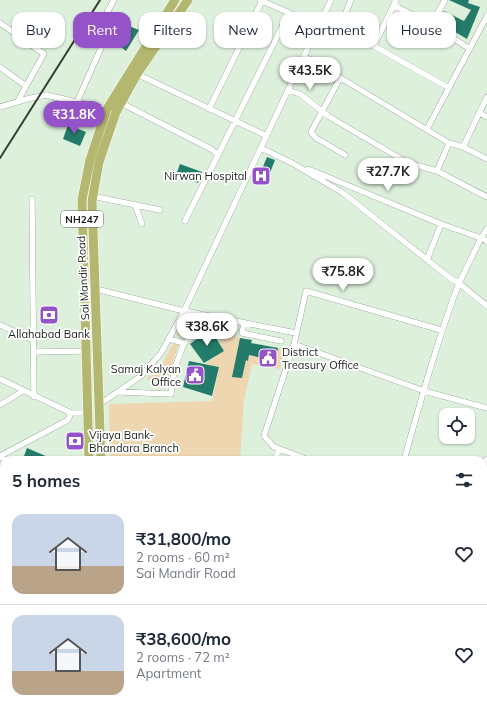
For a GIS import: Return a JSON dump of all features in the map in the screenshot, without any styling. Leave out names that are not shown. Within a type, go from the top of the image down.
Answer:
[{"type":"highway","name":"Sai Mandir Road","points":[[89,456],[83,288],[90,160],[107,109],[175,0]]},
{"type":"highway","name":"Sai Mandir Road","points":[[101,456],[96,289],[88,196],[116,112],[136,74],[188,0]]},
{"type":"highway","points":[[87,408],[100,404]]},
{"type":"street","points":[[108,12],[114,0]]},
{"type":"street","points":[[325,12],[331,0]]},
{"type":"street","points":[[347,12],[352,0]]},
{"type":"street","points":[[379,35],[395,0]]},
{"type":"street","points":[[395,0],[395,6],[406,12]]},
{"type":"street","points":[[438,12],[445,0]]},
{"type":"street","points":[[209,109],[261,1],[288,12]]},
{"type":"street","points":[[427,129],[487,16]]},
{"type":"street","points":[[0,23],[44,54],[18,101]]},
{"type":"street","points":[[185,221],[217,154],[221,150],[280,33]]},
{"type":"street","points":[[456,40],[470,49]]},
{"type":"street","points":[[77,102],[101,48]]},
{"type":"street","points":[[100,404],[141,376],[161,353],[184,311],[308,48]]},
{"type":"street","points":[[378,48],[449,88]]},
{"type":"street","points":[[304,56],[450,143],[463,146],[487,158]]},
{"type":"street","points":[[0,67],[9,72],[26,86]]},
{"type":"street","points":[[136,74],[267,136]]},
{"type":"street","points":[[340,78],[310,132],[316,138],[345,155]]},
{"type":"street","points":[[288,90],[300,94],[328,116],[408,164],[437,171],[487,197]]},
{"type":"street","points":[[0,107],[18,101],[46,96],[107,109]]},
{"type":"street","points":[[463,146],[487,97]]},
{"type":"street","points":[[121,103],[211,149],[217,154]]},
{"type":"street","points":[[479,112],[487,117]]},
{"type":"street","points":[[437,171],[450,143]]},
{"type":"street","points":[[261,148],[292,163],[441,224],[484,239]]},
{"type":"street","points":[[292,163],[343,193],[487,306]]},
{"type":"street","points":[[88,196],[160,210]]},
{"type":"street","points":[[32,199],[34,397]]},
{"type":"street","points":[[134,205],[142,224]]},
{"type":"street","points":[[427,260],[441,224]]},
{"type":"street","points":[[405,456],[441,330],[458,283],[484,239],[487,229]]},
{"type":"street","points":[[96,289],[184,311],[296,333]]},
{"type":"street","points":[[298,456],[274,447],[264,436],[294,344],[306,290],[441,330]]},
{"type":"street","points":[[210,328],[212,316]]},
{"type":"street","points":[[244,323],[242,333],[281,340]]},
{"type":"street","points":[[0,325],[33,340]]},
{"type":"street","points":[[119,392],[171,394],[174,370],[184,343],[206,328],[217,330],[217,332]]},
{"type":"street","points":[[169,339],[184,343]]},
{"type":"street","points":[[294,344],[424,391],[487,408]]},
{"type":"street","points":[[34,352],[86,352]]},
{"type":"street","points":[[0,379],[34,397],[70,413],[87,408]]},
{"type":"street","points":[[0,405],[23,391]]},
{"type":"street","points":[[2,456],[68,420],[70,413]]},
{"type":"street","points":[[276,456],[279,449]]},
{"type":"shaded area","points":[[188,315],[209,320],[183,337],[177,335]]},
{"type":"shaded area","points":[[224,323],[237,325],[235,337],[240,338],[233,377],[242,378],[246,360],[248,360],[249,355],[275,361],[278,348],[285,348],[280,369],[252,364],[244,400],[240,456],[110,456],[109,404],[212,401],[219,367],[207,364],[208,361],[224,351],[219,341]]},
{"type":"shaded area","points":[[174,342],[179,344],[169,373],[168,385],[146,379],[161,365]]},
{"type":"building","points":[[449,0],[469,0],[468,3],[480,7],[467,39],[456,33],[456,17],[464,21],[471,10]]},
{"type":"building","points":[[131,27],[139,30],[131,43]]},
{"type":"building","points":[[68,125],[86,132],[80,146],[63,139]]},
{"type":"building","points":[[267,157],[275,160],[266,183],[255,178],[260,167],[262,169]]},
{"type":"building","points":[[180,164],[202,172],[198,183],[176,175]]},
{"type":"building","points":[[207,332],[213,333],[224,351],[204,363],[190,344]]},
{"type":"building","name":"District Treasury Office","points":[[240,338],[252,340],[251,343],[278,348],[275,361],[249,355],[248,361],[246,360],[242,378],[232,377]]},
{"type":"building","points":[[189,361],[219,367],[212,396],[183,387]]},
{"type":"building","points":[[115,446],[124,447],[123,453],[114,453]]},
{"type":"building","points":[[27,448],[46,456],[24,456]]},
{"type":"railway","points":[[0,158],[100,0]]},
{"type":"place","name":"Nirwan Hospital","points":[[261,176]]},
{"type":"place","name":"Allahabad Bank","points":[[49,315]]},
{"type":"place","name":"District Treasury Office","points":[[268,358]]},
{"type":"place","name":"Samaj Kalyan Office","points":[[195,375]]},
{"type":"place","name":"Vijaya Bank- Bhandara Branch","points":[[75,441]]}]
